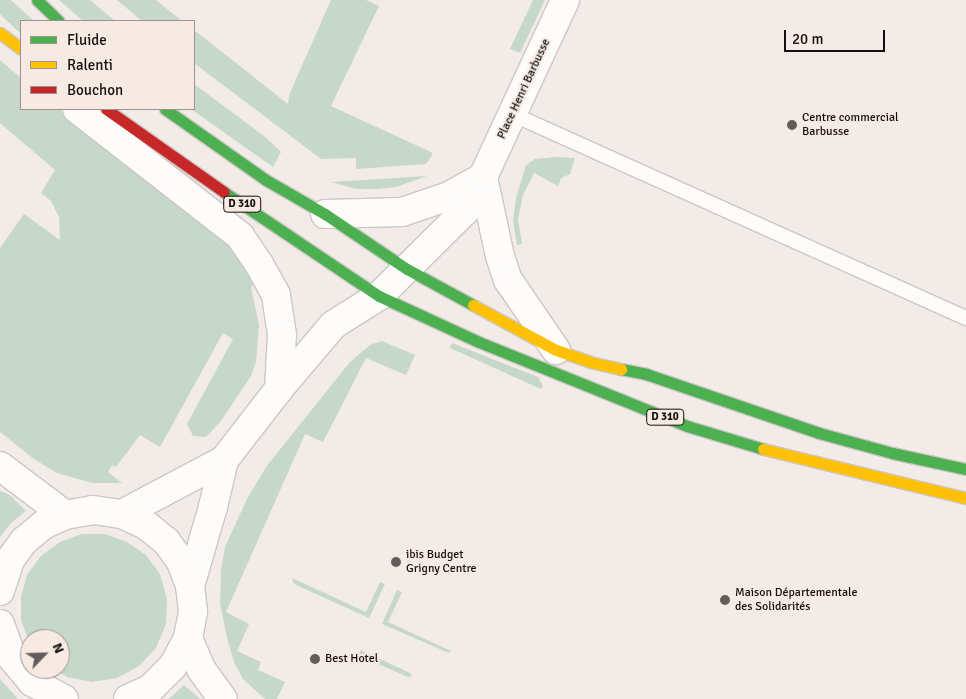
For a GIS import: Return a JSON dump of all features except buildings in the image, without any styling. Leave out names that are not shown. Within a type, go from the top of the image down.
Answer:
[{"type":"main road","points":[[36,0],[58,20]]},
{"type":"main road","name":"D 310","points":[[107,110],[227,194],[379,296],[479,342],[687,426],[782,455],[966,498]]},
{"type":"main road","name":"D 310","points":[[166,110],[266,180],[325,214],[406,268],[556,350],[590,362],[646,374],[820,434],[892,454],[966,469]]},
{"type":"street","name":"Place Henri Barbusse","points":[[224,460],[279,389],[333,325],[379,296],[464,211],[483,177],[566,0]]},
{"type":"street","points":[[78,110],[240,236],[259,264],[276,295],[282,335],[279,389]]},
{"type":"street","points":[[325,214],[402,212],[449,196],[483,177],[500,256],[508,280],[556,350]]},
{"type":"street","points":[[122,514],[224,460]]},
{"type":"street","points":[[190,586],[213,507],[224,460]]},
{"type":"street","points":[[0,466],[65,515]]},
{"type":"street","points":[[0,591],[10,560],[24,541],[43,525],[65,515],[93,510],[122,514],[146,525],[166,541],[181,562],[190,586],[193,612],[188,638],[174,666],[150,689],[128,699]]},
{"type":"street","points":[[0,629],[13,659],[32,682],[60,698]]},
{"type":"street","points":[[188,638],[201,669],[222,699]]},
{"type":"lane","points":[[512,114],[966,318]]},
{"type":"green space","points":[[0,0],[11,0],[33,20],[20,20],[20,33],[0,14]]},
{"type":"green space","points":[[59,0],[90,0],[114,20],[82,20]]},
{"type":"green space","points":[[117,0],[156,0],[181,20],[141,20]]},
{"type":"green space","points":[[331,0],[366,0],[379,6],[331,106],[433,153],[426,164],[356,169],[356,158],[321,159],[195,64],[195,31],[288,104],[289,95]]},
{"type":"green space","points":[[533,0],[545,0],[520,53],[510,49]]},
{"type":"green space","points":[[0,60],[20,77],[20,110],[60,110],[237,251],[257,280],[251,288],[259,325],[256,362],[251,376],[221,421],[206,437],[193,436],[187,424],[233,339],[223,333],[160,447],[140,435],[116,467],[112,465],[108,472],[122,483],[92,483],[57,473],[34,459],[0,432],[0,248],[24,214],[60,240],[59,217],[51,201],[41,193],[55,170],[0,123]]},
{"type":"green space","points":[[195,85],[264,136],[281,152],[273,167],[192,110],[195,110]]},
{"type":"green space","points":[[575,158],[570,174],[561,178],[558,186],[534,173],[523,195],[518,219],[522,244],[517,245],[513,221],[516,198],[526,165],[535,159]]},
{"type":"green space","points":[[427,176],[396,187],[378,189],[356,189],[331,182]]},
{"type":"green space","points":[[382,341],[415,355],[406,375],[366,358],[323,442],[305,434],[226,612],[249,624],[237,651],[261,662],[258,670],[285,682],[277,699],[265,699],[243,679],[234,662],[227,638],[220,604],[221,570],[225,547],[247,499],[266,467],[350,362],[370,345]]},
{"type":"green space","points":[[452,343],[538,377],[543,386],[541,389],[450,348]]},
{"type":"green space","points":[[0,491],[10,495],[26,511],[12,522],[0,537]]},
{"type":"green space","points":[[82,534],[105,534],[127,542],[146,555],[160,574],[167,599],[166,624],[156,648],[139,666],[117,678],[92,682],[70,678],[70,629],[24,629],[21,620],[21,597],[27,575],[41,556],[60,542]]},
{"type":"green space","points":[[292,578],[366,612],[380,582],[385,584],[369,618],[294,584]]},
{"type":"green space","points":[[397,590],[402,592],[388,622],[451,651],[449,653],[382,624]]},
{"type":"green space","points":[[361,650],[412,674],[410,678],[358,655]]},
{"type":"green space","points":[[0,679],[18,699],[0,699]]},
{"type":"green space","points":[[184,685],[200,699],[168,699],[172,696]]},
{"type":"traffic: fast","points":[[37,0],[58,20]]},
{"type":"traffic: fast","points":[[166,110],[266,180],[325,214],[407,269],[473,305]]},
{"type":"traffic: fast","points":[[224,192],[379,296],[479,342],[687,426],[763,449]]},
{"type":"traffic: fast","points":[[621,369],[646,374],[819,433],[892,453],[966,469]]},
{"type":"traffic: slow","points":[[0,33],[20,48]]},
{"type":"traffic: slow","points":[[473,305],[556,350],[590,362],[621,369]]},
{"type":"traffic: slow","points":[[763,449],[966,498]]},
{"type":"traffic: jam","points":[[107,110],[224,192]]},
{"type":"place","name":"Centre commercial Barbusse","points":[[792,125]]},
{"type":"place","name":"ibis Budget Grigny Centre","points":[[396,562]]},
{"type":"place","name":"Maison Départementale des Solidarités","points":[[725,600]]},
{"type":"place","name":"Best Hotel","points":[[315,659]]}]
